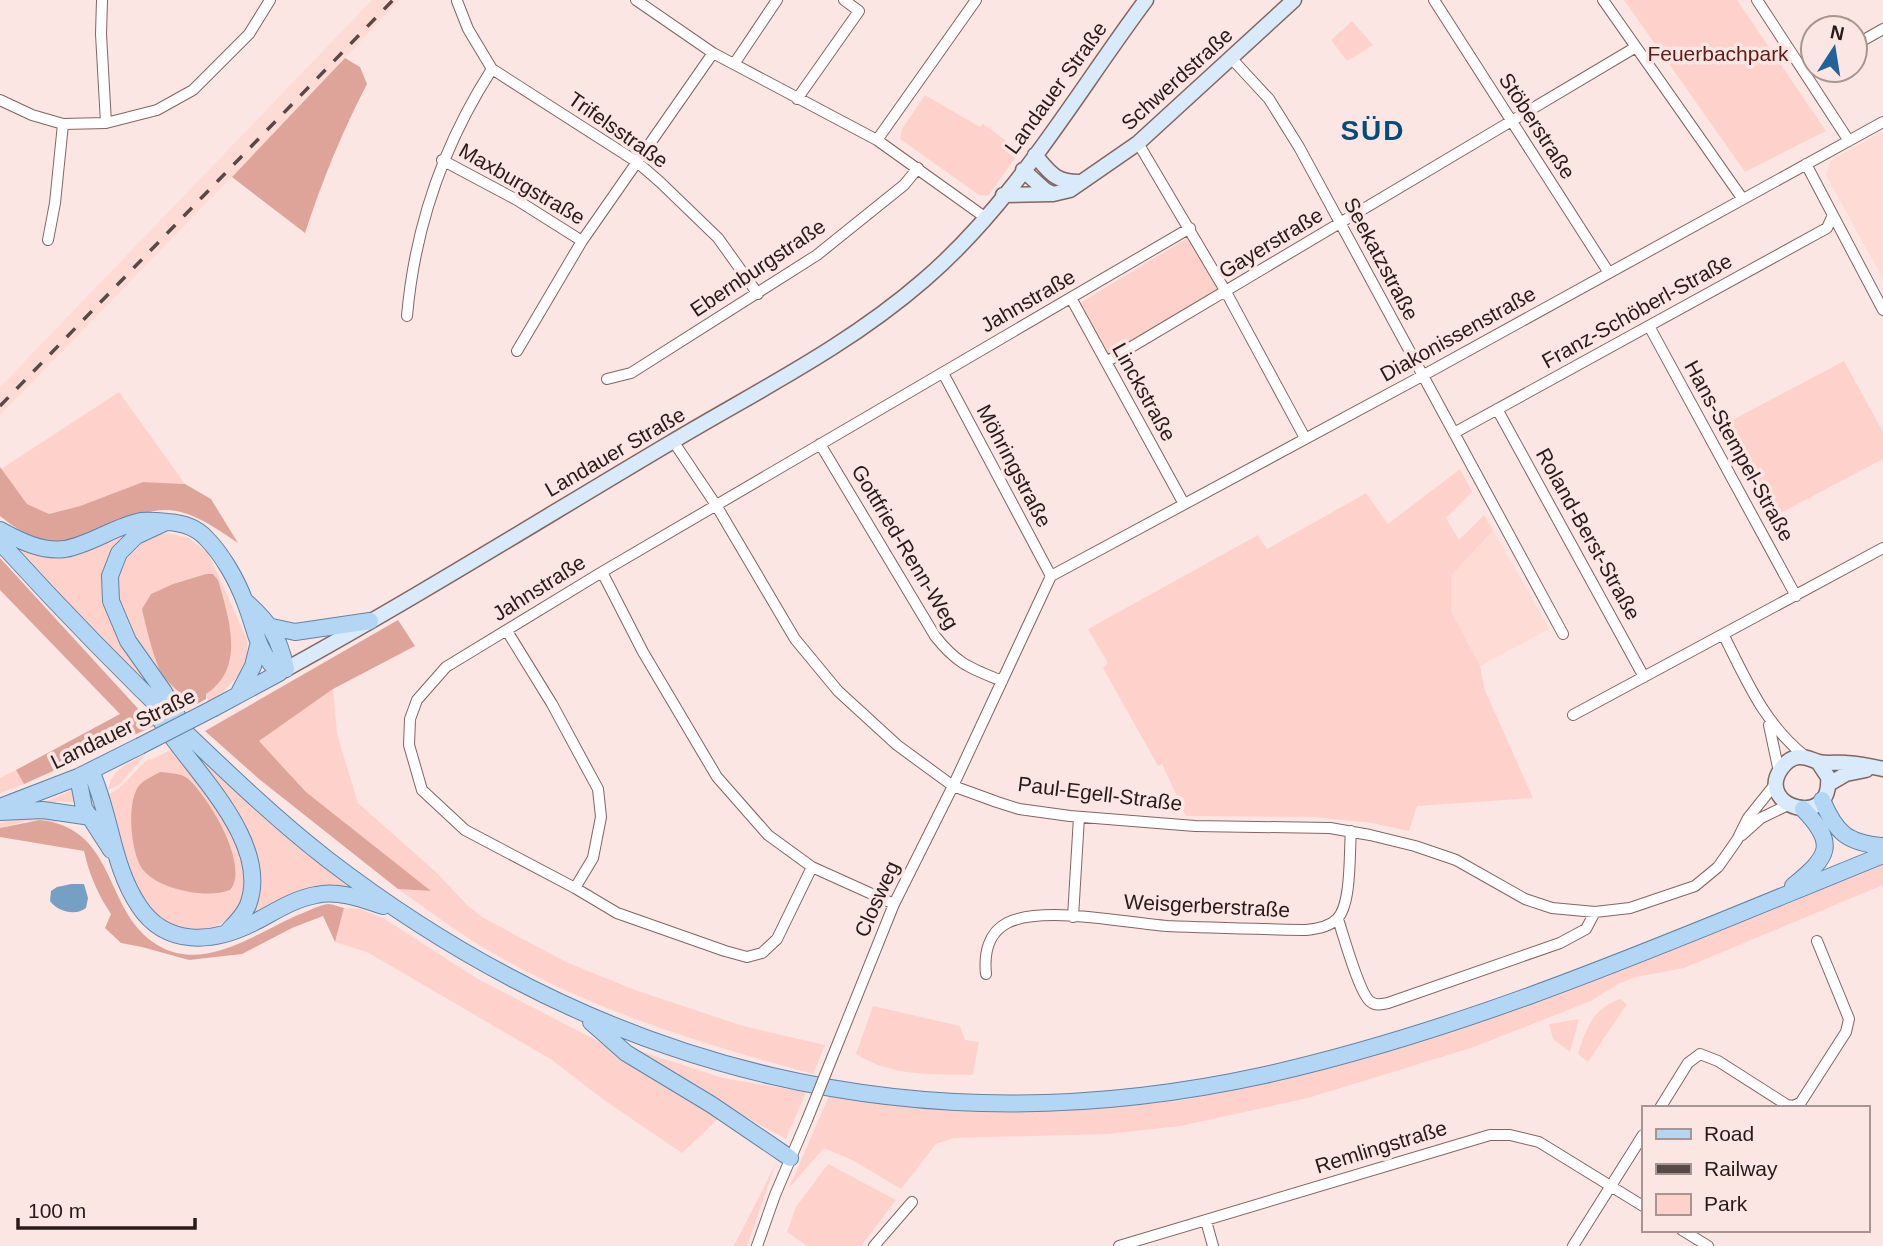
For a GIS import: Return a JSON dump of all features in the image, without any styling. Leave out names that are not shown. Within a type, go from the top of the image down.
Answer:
[{"type":"main road","name":"Landauer Straße","points":[[0,807],[84,774],[236,697],[370,621],[673,441],[757,395],[848,339],[925,279],[986,218],[1035,155],[1146,0]]},
{"type":"main road","name":"Schwerdstraße","points":[[1003,195],[1065,193],[1082,182],[1138,143],[1294,0]]},
{"type":"main road","points":[[1035,155],[1056,178],[1082,182]]},
{"type":"main road","points":[[1023,170],[1045,190],[1054,194]]},
{"type":"main road","points":[[0,530],[27,544],[65,549],[144,520],[191,527],[206,538],[224,563],[244,601],[258,646],[264,656],[283,671]]},
{"type":"main road","points":[[167,522],[136,536],[118,553],[110,576],[111,601],[128,641],[188,735]]},
{"type":"main road","points":[[0,542],[144,693],[188,735],[292,830],[399,911],[490,968],[635,1036],[720,1063],[802,1083],[862,1093],[979,1103],[1115,1098],[1188,1089],[1264,1075],[1374,1047],[1465,1018],[1609,966],[1883,855]]},
{"type":"main road","points":[[244,601],[272,627],[282,649],[283,671]]},
{"type":"main road","points":[[272,627],[295,632],[370,621]]},
{"type":"main road","points":[[236,697],[253,666],[258,646]]},
{"type":"main road","points":[[144,693],[177,747],[223,805],[246,846],[253,876],[251,893],[248,906],[227,932]]},
{"type":"main road","name":"Paul-Egell-Straße","points":[[1778,778],[1793,759],[1812,759]]},
{"type":"main road","points":[[1812,759],[1862,764],[1883,770]]},
{"type":"main road","points":[[1812,759],[1826,771],[1829,784]]},
{"type":"main road","points":[[1883,770],[1862,770],[1846,774],[1829,784],[1822,800],[1837,830],[1863,844],[1883,846]]},
{"type":"main road","points":[[84,774],[84,808],[116,857],[138,905],[157,926],[178,937],[213,937],[250,925],[301,898],[318,894],[340,894],[399,911]]},
{"type":"main road","points":[[84,774],[102,795],[116,857]]},
{"type":"main road","points":[[1778,778],[1778,793],[1823,834],[1824,853],[1815,867],[1781,896]]},
{"type":"main road","name":"Paul-Egell-Straße","points":[[1796,807],[1814,807],[1822,800]]},
{"type":"main road","points":[[0,812],[43,810],[91,817]]},
{"type":"main road","points":[[582,1013],[626,1053],[712,1105],[790,1158]]},
{"type":"street","points":[[102,0],[101,34],[107,123]]},
{"type":"street","points":[[0,100],[32,115],[63,124],[107,123],[157,110],[194,90],[249,34],[270,0]]},
{"type":"street","name":"Trifelsstraße","points":[[457,0],[468,29],[492,69],[636,162],[718,238],[758,294]]},
{"type":"street","points":[[636,0],[713,53],[877,140],[986,218]]},
{"type":"street","points":[[734,64],[777,0]]},
{"type":"street","points":[[797,99],[859,11],[844,0]]},
{"type":"street","points":[[877,140],[976,0]]},
{"type":"street","name":"Stöberstraße","points":[[1434,0],[1609,273]]},
{"type":"street","points":[[1603,0],[1742,198]]},
{"type":"street","points":[[1757,0],[1799,57]]},
{"type":"street","name":"Gayerstraße","points":[[1106,362],[1636,47]]},
{"type":"street","points":[[517,351],[583,242],[713,53]]},
{"type":"street","name":"Seekatzstraße","points":[[1232,59],[1269,99],[1281,118],[1563,634]]},
{"type":"street","points":[[407,316],[421,231],[442,160],[467,107],[492,69]]},
{"type":"street","points":[[1817,84],[1849,141]]},
{"type":"street","name":"Diakonissenstraße","points":[[1051,576],[1422,376],[1883,122]]},
{"type":"street","points":[[48,240],[55,203],[63,124]]},
{"type":"street","points":[[1138,143],[1226,292],[1305,438]]},
{"type":"street","name":"Maxburgstraße","points":[[442,160],[517,200],[583,242]]},
{"type":"street","points":[[1806,164],[1883,310]]},
{"type":"street","name":"Ebernburgstraße","points":[[607,379],[631,373],[817,255],[904,186],[918,169]]},
{"type":"street","name":"Franz-Schöberl-Straße","points":[[1454,433],[1827,228],[1832,217]]},
{"type":"street","name":"Jahnstraße","points":[[812,867],[777,939],[762,953],[747,957],[617,914],[575,888],[465,830],[422,790],[409,745],[410,719],[417,700],[446,667],[602,572],[1189,228]]},
{"type":"street","name":"Linckstraße","points":[[1071,298],[1184,504]]},
{"type":"street","name":"Hans-Stempel-Straße","points":[[1649,326],[1796,596]]},
{"type":"street","name":"Möhringstraße","points":[[943,373],[1051,576]]},
{"type":"street","name":"Roland-Berst-Straße","points":[[1497,409],[1644,677]]},
{"type":"street","name":"Paul-Egell-Straße","points":[[673,441],[716,505],[795,639],[838,691],[897,745],[953,786],[1020,808],[1079,817],[1195,826],[1351,831],[1394,840],[1443,855],[1525,900],[1552,908],[1595,912],[1630,908],[1695,886],[1718,867],[1737,840],[1748,818],[1778,778]]},
{"type":"street","name":"Gottfried-Renn-Weg","points":[[820,444],[935,636],[951,656],[974,670],[1002,681]]},
{"type":"street","points":[[1573,715],[1883,548]]},
{"type":"street","points":[[602,572],[643,653],[718,777],[768,835],[812,867],[894,904]]},
{"type":"street","name":"Closweg","points":[[757,1246],[894,904],[953,786],[1051,576]]},
{"type":"street","points":[[507,631],[598,789],[601,817],[593,858],[575,888]]},
{"type":"street","points":[[1723,634],[1767,717],[1785,740],[1812,759]]},
{"type":"street","points":[[1767,717],[1778,778]]},
{"type":"street","name":"Paul-Egell-Straße","points":[[1737,840],[1761,818],[1796,807]]},
{"type":"street","points":[[1073,917],[1079,817]]},
{"type":"street","points":[[1351,831],[1347,891],[1338,919],[1363,991],[1371,1002],[1377,1004],[1388,1003],[1492,969],[1560,943],[1586,929],[1595,912]]},
{"type":"street","name":"Weisgerberstraße","points":[[986,974],[985,957],[992,937],[1002,926],[1020,918],[1073,917],[1163,926],[1306,930],[1323,927],[1338,919]]},
{"type":"street","points":[[1661,1106],[1688,1063],[1700,1054],[1718,1061],[1786,1106],[1801,1102],[1810,1091],[1849,1019],[1817,942]]},
{"type":"street","name":"Remlingstraße","points":[[1119,1246],[1490,1135],[1510,1135],[1539,1142],[1642,1205]]},
{"type":"street","points":[[1573,1246],[1642,1137]]},
{"type":"street","points":[[874,1246],[912,1202]]},
{"type":"street","points":[[1206,1220],[1213,1246]]},
{"type":"street","points":[[1685,1232],[1708,1246]]},
{"type":"shaded area","points":[[372,0],[399,0],[294,113],[0,415],[0,387]]},
{"type":"shaded area","points":[[345,58],[360,67],[367,84],[333,157],[305,233],[232,177]]},
{"type":"shaded area","points":[[1883,131],[1883,279],[1826,175],[1831,160]]},
{"type":"shaded area","points":[[0,467],[27,504],[49,514],[80,506],[143,482],[185,484],[211,499],[238,543],[194,517],[165,510],[139,515],[74,539],[47,541],[17,528],[0,516]]},
{"type":"shaded area","points":[[1493,530],[1549,629],[1480,666],[1451,611],[1451,576]]},
{"type":"shaded area","points":[[0,558],[154,726],[24,784],[16,770],[120,714],[0,590]]},
{"type":"shaded area","points":[[206,574],[213,574],[218,580],[230,626],[230,657],[226,671],[218,683],[206,694],[206,699],[197,704],[169,683],[159,669],[142,609],[151,594]]},
{"type":"shaded area","points":[[398,620],[415,646],[333,689],[259,741],[306,792],[431,891],[398,889],[259,779],[205,731]]},
{"type":"shaded area","points":[[160,772],[187,778],[215,814],[231,848],[235,865],[235,879],[230,890],[220,893],[185,891],[161,883],[144,871],[133,843],[132,806],[138,787]]},
{"type":"shaded area","points":[[40,820],[66,827],[85,839],[98,856],[129,916],[143,934],[163,948],[181,954],[217,951],[328,904],[344,908],[335,942],[323,916],[292,928],[242,954],[189,960],[121,943],[105,928],[111,914],[94,884],[84,851],[0,837],[0,828]]},
{"type":"green space","name":"Feuerbachpark","points":[[1624,0],[1737,0],[1826,131],[1745,172]]},
{"type":"green space","points":[[1352,21],[1373,45],[1347,61],[1331,40]]},
{"type":"green space","points":[[925,95],[980,127],[983,124],[1020,151],[988,196],[979,195],[900,139],[902,129]]},
{"type":"green space","points":[[1189,237],[1220,290],[1106,355],[1080,303]]},
{"type":"green space","points":[[1844,361],[1883,432],[1883,459],[1773,517],[1723,425]]},
{"type":"green space","points":[[119,392],[185,484],[143,482],[80,506],[49,514],[27,504],[1,469]]},
{"type":"green space","points":[[1460,469],[1472,492],[1446,518],[1459,540],[1484,515],[1493,530],[1451,576],[1451,611],[1480,666],[1484,688],[1533,798],[1417,806],[1409,831],[1372,823],[1314,817],[1186,816],[1162,764],[1158,766],[1103,668],[1108,663],[1088,629],[1258,535],[1267,549],[1366,493],[1388,524]]},
{"type":"green space","points":[[133,529],[111,555],[104,573],[158,694],[156,695],[124,665],[12,544]]},
{"type":"green space","points":[[169,533],[189,538],[208,553],[247,639],[247,656],[238,676],[209,702],[206,694],[226,671],[230,657],[229,626],[218,580],[206,574],[151,594],[156,657],[169,681],[197,704],[187,710],[138,647],[120,610],[116,591],[118,571],[133,548],[149,538]]},
{"type":"green space","points":[[333,689],[337,734],[358,803],[437,873],[468,906],[482,917],[566,962],[635,990],[743,1026],[825,1045],[813,1074],[642,1022],[560,988],[481,946],[398,889],[430,891],[306,792],[259,741]]},
{"type":"green space","points":[[189,748],[294,842],[359,892],[251,918],[258,879]]},
{"type":"green space","points":[[172,749],[220,811],[239,847],[244,865],[246,882],[243,898],[236,911],[225,921],[212,927],[181,928],[167,923],[154,913],[140,893],[110,809],[109,794],[149,759]]},
{"type":"green space","points":[[146,754],[119,785],[108,790],[117,772]]},
{"type":"green space","points":[[16,770],[24,784],[0,793],[0,778]]},
{"type":"green space","points":[[72,790],[77,803],[56,801],[55,806],[40,804]]},
{"type":"green space","points":[[58,817],[57,822],[26,821],[0,828],[0,823],[17,819]]},
{"type":"green space","points":[[1883,865],[1883,885],[1684,968],[1636,977],[1618,984],[1591,1001],[1474,1047],[1308,1098],[1180,1126],[1108,1134],[954,1138],[936,1144],[901,1189],[854,1161],[824,1148],[789,1188],[829,1096],[952,1108],[1034,1110],[1158,1103],[1243,1088],[1383,1052],[1510,1011]]},
{"type":"green space","points":[[344,908],[360,909],[383,918],[478,979],[594,1039],[719,1118],[682,1153],[604,1100],[552,1060],[367,952],[335,942]]},
{"type":"green space","points":[[1620,999],[1627,1004],[1588,1062],[1578,1054],[1587,1028],[1603,1008]]},
{"type":"green space","points":[[873,1006],[960,1026],[965,1040],[979,1042],[973,1075],[913,1073],[884,1067],[856,1054]]},
{"type":"green space","points":[[1579,1019],[1570,1052],[1553,1039],[1549,1024]]},
{"type":"green space","points":[[630,1048],[723,1078],[806,1092],[786,1139],[700,1092]]},
{"type":"green space","points":[[776,1163],[747,1246],[733,1246],[737,1240]]},
{"type":"green space","points":[[828,1164],[896,1200],[861,1246],[807,1246],[787,1232],[796,1207]]},
{"type":"water","points":[[71,884],[84,884],[88,898],[86,908],[77,912],[62,910],[50,901],[51,891]]},
{"type":"railway","points":[[0,406],[393,0]]},
{"type":"district","name":"SÜD","points":[[1373,130]]}]
